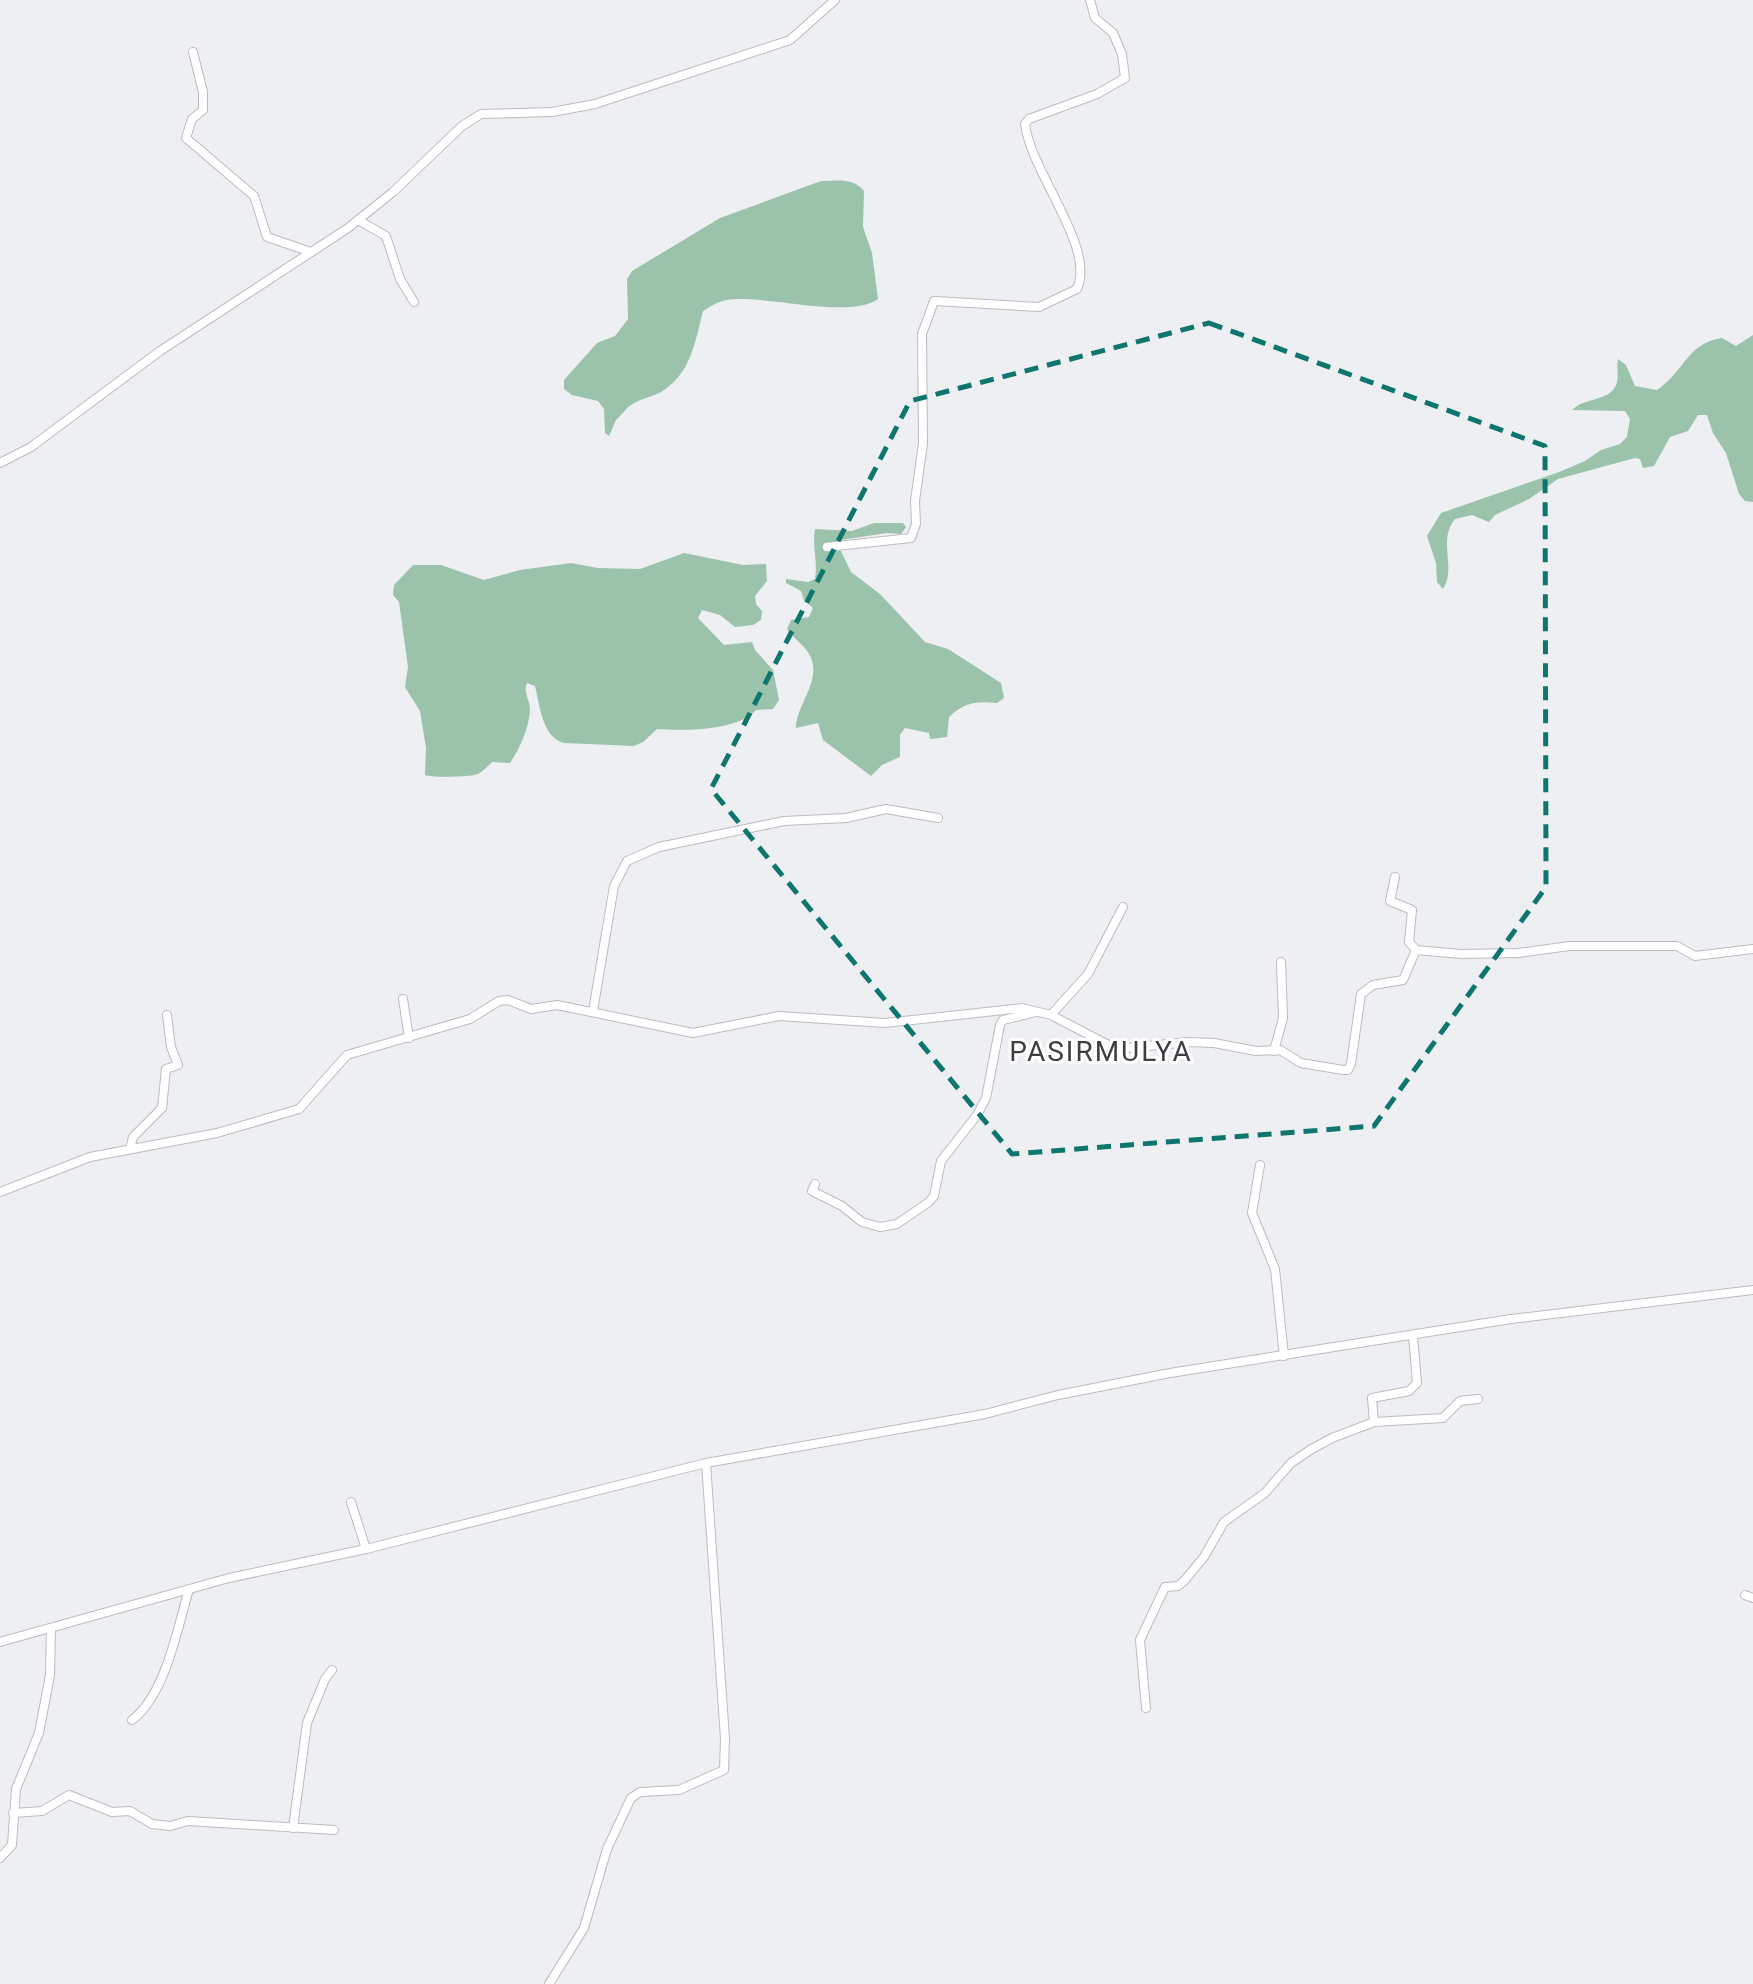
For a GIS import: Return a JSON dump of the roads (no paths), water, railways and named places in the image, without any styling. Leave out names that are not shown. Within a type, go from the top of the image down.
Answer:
[{"type":"street","points":[[0,463],[31,447],[160,351],[358,220],[393,192],[462,125],[481,114],[552,112],[607,100],[790,40],[835,0]]},
{"type":"street","points":[[827,547],[911,538],[916,524],[915,500],[923,443],[922,334],[934,301],[1039,307],[1077,289],[1082,279],[1082,257],[1034,160],[1025,124],[1029,118],[1097,94],[1125,78],[1122,54],[1113,33],[1095,19],[1090,0]]},
{"type":"street","points":[[192,52],[203,92],[203,110],[192,119],[186,138],[254,196],[267,237],[312,252]]},
{"type":"street","points":[[358,220],[386,236],[400,279],[414,302]]},
{"type":"street","points":[[593,1011],[614,886],[618,873],[627,861],[659,847],[784,821],[846,818],[886,809],[938,818]]},
{"type":"street","points":[[1395,877],[1390,901],[1412,910],[1409,942],[1416,950],[1461,954],[1518,953],[1569,946],[1677,946],[1695,956],[1753,949]]},
{"type":"street","points":[[1051,1015],[1088,974],[1123,907]]},
{"type":"street","points":[[0,1192],[90,1157],[216,1133],[299,1109],[347,1055],[470,1019],[499,1001],[508,1000],[531,1009],[553,1005],[693,1032],[779,1016],[885,1023],[1022,1008],[1051,1015],[1116,1049],[1189,1042],[1280,1050],[1301,1063],[1348,1070],[1360,995],[1373,985],[1403,980],[1416,950]]},
{"type":"street","points":[[1274,1051],[1283,1018],[1281,962]]},
{"type":"street","points":[[402,999],[409,1038]]},
{"type":"street","points":[[815,1184],[812,1191],[816,1195],[842,1206],[862,1222],[880,1227],[897,1224],[929,1202],[934,1196],[941,1161],[977,1115],[986,1097],[1000,1025],[1008,1018],[1039,1011]]},
{"type":"street","points":[[130,1149],[133,1137],[162,1108],[165,1072],[178,1065],[171,1047],[167,1015]]},
{"type":"street","points":[[1260,1165],[1252,1213],[1275,1269],[1284,1356]]},
{"type":"street","points":[[0,1642],[189,1589],[366,1549],[706,1463],[985,1414],[1058,1395],[1158,1376],[1511,1318],[1753,1290]]},
{"type":"street","points":[[1374,1422],[1373,1398],[1409,1391],[1417,1383],[1413,1335]]},
{"type":"street","points":[[1146,1707],[1140,1640],[1165,1587],[1178,1586],[1184,1581],[1205,1557],[1224,1522],[1265,1493],[1291,1463],[1332,1438],[1374,1422],[1443,1418],[1460,1401],[1478,1399]]},
{"type":"street","points":[[549,1984],[584,1928],[607,1849],[631,1798],[640,1793],[679,1790],[724,1770],[725,1739],[706,1463]]},
{"type":"street","points":[[351,1502],[366,1549]]},
{"type":"street","points":[[132,1720],[144,1710],[164,1669],[189,1589]]},
{"type":"street","points":[[0,1858],[12,1845],[16,1789],[32,1755],[45,1705],[51,1628]]},
{"type":"street","points":[[293,1829],[307,1723],[325,1679],[332,1671]]},
{"type":"street","points":[[13,1813],[42,1811],[69,1795],[112,1812],[130,1811],[157,1825],[174,1825],[188,1821],[334,1830]]},
{"type":"district","name":"PASIRMULYA","points":[[1101,1051]]}]
